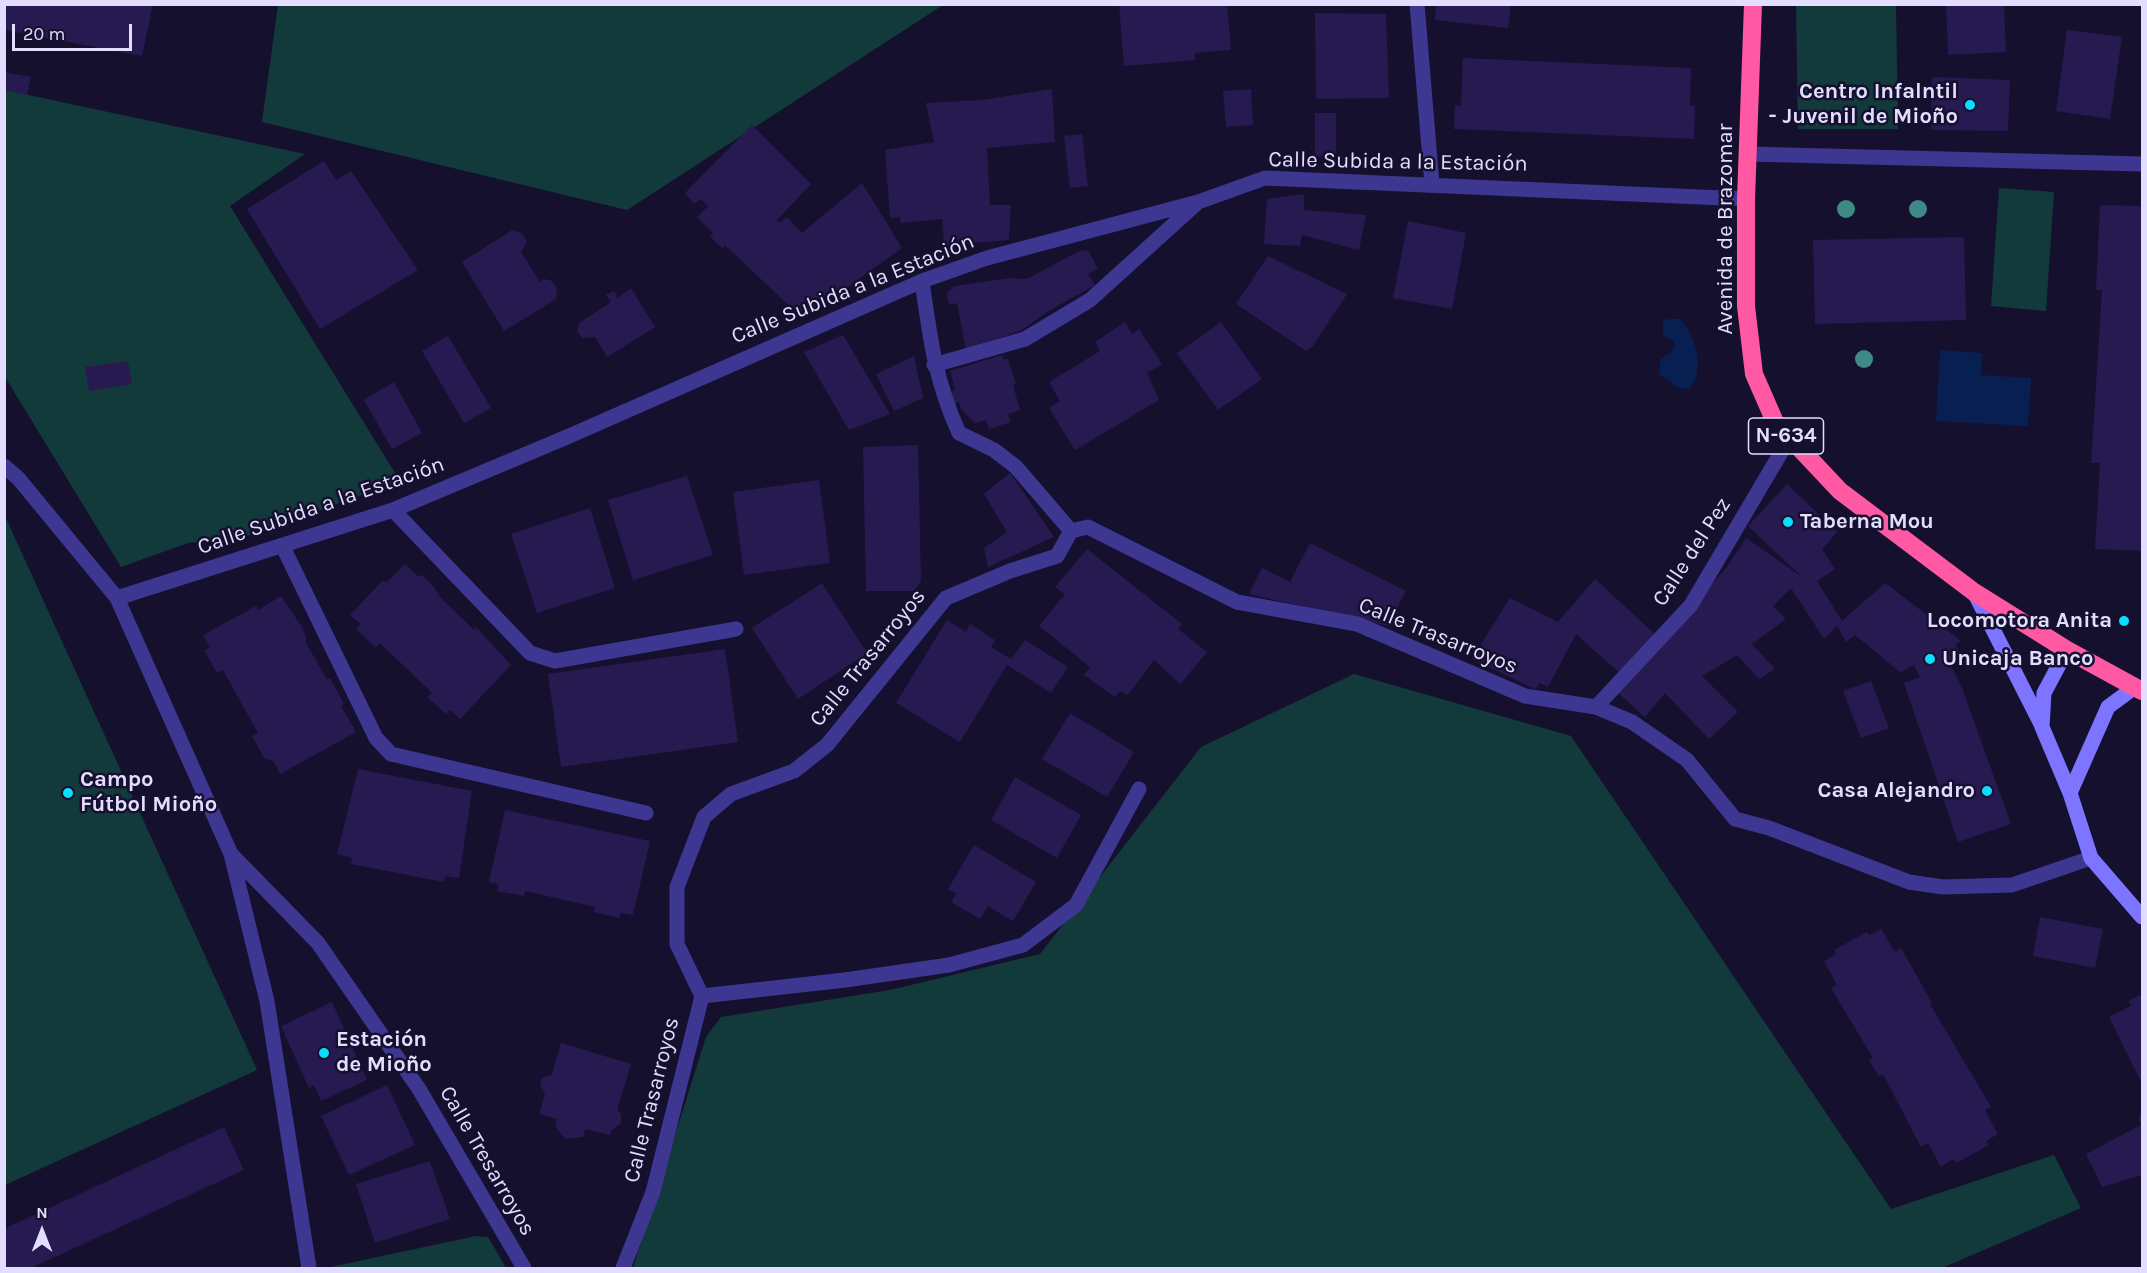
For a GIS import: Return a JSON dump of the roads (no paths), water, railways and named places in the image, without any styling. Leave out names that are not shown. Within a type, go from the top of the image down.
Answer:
[{"type":"highway","name":"Avenida de Brazomar","points":[[1753,4],[1746,200],[1746,306],[1754,374],[1775,422],[1840,491],[1974,592],[2067,650],[2139,689]]},
{"type":"street","points":[[1417,4],[1432,183]]},
{"type":"street","points":[[1748,154],[2142,164]]},
{"type":"street","name":"Calle Subida a la Estación","points":[[117,598],[393,510],[567,437],[922,281],[987,258],[1198,202],[1265,178],[1432,183],[1746,200]]},
{"type":"street","points":[[934,365],[1025,339],[1090,300],[1198,202]]},
{"type":"street","points":[[922,281],[934,365],[943,399],[959,433],[994,450],[1016,466],[1071,531]]},
{"type":"street","name":"Calle del Pez","points":[[1596,706],[1691,605],[1789,439]]},
{"type":"street","points":[[4,466],[18,478],[117,598],[231,854],[267,1002],[309,1269]]},
{"type":"street","points":[[393,510],[530,653],[555,661],[736,629]]},
{"type":"street","name":"Calle Trasarroyos","points":[[623,1269],[653,1192],[702,996],[677,944],[677,888],[704,817],[730,794],[794,771],[827,745],[946,598],[1010,571],[1057,556],[1071,531],[1089,527],[1238,602],[1357,624],[1525,696],[1596,706],[1632,722],[1687,760],[1735,819],[1768,828],[1909,882],[1943,888],[2012,885],[2091,858]]},
{"type":"street","points":[[282,545],[376,738],[391,754],[646,813]]},
{"type":"street","points":[[1974,592],[2042,727],[2070,793],[2072,807],[2091,858],[2142,917]]},
{"type":"street","points":[[2042,727],[2044,693],[2067,650]]},
{"type":"street","points":[[2070,793],[2108,707],[2139,689]]},
{"type":"street","points":[[702,996],[845,980],[949,965],[1023,945],[1076,905],[1139,789]]},
{"type":"street","name":"Calle Tresarroyos","points":[[231,854],[318,942],[419,1089],[524,1269]]},
{"type":"water","points":[[1668,319],[1680,319],[1686,326],[1697,353],[1697,373],[1689,389],[1679,388],[1659,374],[1660,360],[1674,348],[1674,341],[1663,335],[1663,322]]},
{"type":"water","points":[[1940,350],[1982,353],[1981,375],[2031,378],[2028,426],[1936,421]]},
{"type":"place","name":"Centro Infalntil - Juvenil de Mioño","points":[[1970,105]]},
{"type":"place","name":"Taberna Mou","points":[[1788,522]]},
{"type":"place","name":"Locomotora Anita","points":[[2124,621]]},
{"type":"place","name":"Unicaja Banco","points":[[1930,659]]},
{"type":"place","name":"Casa Alejandro","points":[[1987,791]]},
{"type":"place","name":"Campo Fútbol Mioño","points":[[68,793]]},
{"type":"place","name":"Estación de Mioño","points":[[324,1053]]}]
